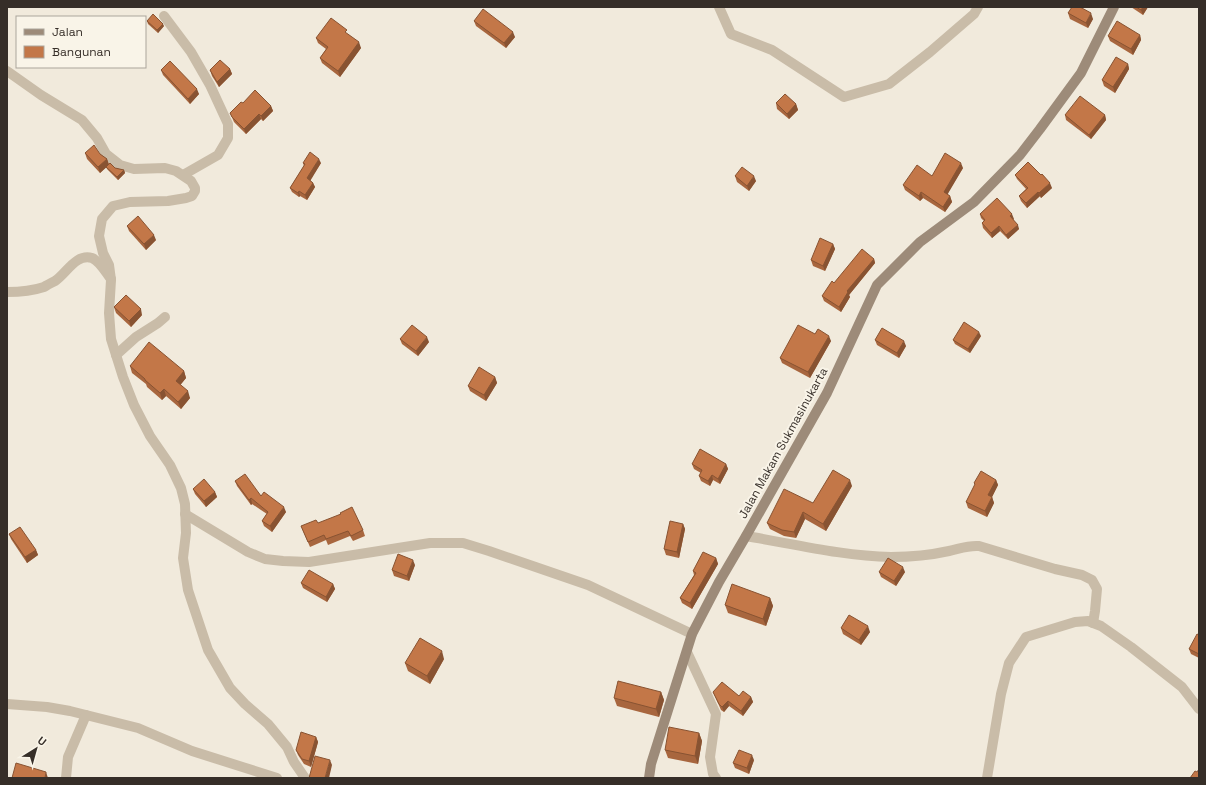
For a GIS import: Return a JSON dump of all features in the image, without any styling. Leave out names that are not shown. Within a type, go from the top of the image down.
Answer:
[{"type":"street","points":[[719,7],[731,34],[772,50],[844,97],[889,84],[930,52],[974,14],[978,7]]},
{"type":"street","name":"Jalan Makam Sukmasinukarta","points":[[649,778],[651,764],[688,652],[692,634],[719,582],[827,393],[877,284],[920,242],[974,202],[1020,155],[1080,73],[1114,7]]},
{"type":"street","points":[[164,16],[191,52],[210,85],[228,124],[228,138],[218,155],[183,175]]},
{"type":"street","points":[[7,71],[41,95],[82,120],[98,138],[106,154],[120,165],[134,169],[165,168],[176,171],[191,181],[195,188],[192,196],[186,198],[168,201],[130,202],[113,206],[102,219],[100,236],[103,253],[109,266],[111,280],[108,313],[111,339],[134,405],[150,436],[170,465],[181,488],[185,504],[186,533],[183,558],[187,583],[208,650],[230,688],[245,704],[268,724],[287,747],[294,762],[305,778]]},
{"type":"street","points":[[7,292],[43,287],[55,281],[75,262],[85,258],[96,260],[111,280]]},
{"type":"street","points":[[116,355],[136,337],[165,317]]},
{"type":"street","points":[[185,514],[248,552],[265,559],[283,561],[309,562],[430,543],[463,543],[588,584],[692,634]]},
{"type":"street","points":[[746,536],[847,553],[892,557],[949,551],[971,545],[979,546],[1082,575],[1092,580],[1097,589],[1095,611],[1092,623]]},
{"type":"street","points":[[986,778],[1001,694],[1009,663],[1026,637],[1075,622],[1088,621],[1101,626],[1131,647],[1182,687],[1199,709]]},
{"type":"street","points":[[688,652],[716,714],[710,757],[716,778]]},
{"type":"street","points":[[7,704],[47,707],[86,714],[138,728],[192,751],[277,778]]},
{"type":"street","points":[[66,778],[68,757],[86,714]]},
{"type":"building","points":[[1072,7],[1080,7],[1091,13],[1086,23],[1068,13]]},
{"type":"building","points":[[1136,7],[1143,7],[1141,10]]},
{"type":"building","points":[[483,9],[513,32],[504,43],[474,21]]},
{"type":"building","points":[[153,14],[163,24],[157,30],[147,21]]},
{"type":"building","points":[[331,18],[347,30],[345,32],[359,42],[338,71],[320,58],[328,47],[316,38]]},
{"type":"building","points":[[1117,21],[1140,35],[1131,49],[1108,36]]},
{"type":"building","points":[[1116,57],[1128,64],[1113,87],[1102,80]]},
{"type":"building","points":[[220,60],[230,69],[217,82],[210,70]]},
{"type":"building","points":[[170,61],[197,89],[188,99],[161,70]]},
{"type":"building","points":[[255,90],[271,106],[261,116],[259,114],[244,129],[230,113],[241,102],[243,103]]},
{"type":"building","points":[[785,94],[796,104],[787,114],[776,103]]},
{"type":"building","points":[[1080,96],[1105,115],[1089,135],[1065,115]]},
{"type":"building","points":[[94,145],[100,154],[107,159],[98,167],[85,153]]},
{"type":"building","points":[[310,152],[319,159],[307,178],[313,183],[305,195],[290,188],[305,164],[303,163]]},
{"type":"building","points":[[945,153],[961,163],[944,192],[950,196],[943,207],[921,192],[919,196],[903,185],[917,165],[932,176]]},
{"type":"building","points":[[1028,162],[1050,183],[1026,203],[1019,196],[1028,188],[1015,175]]},
{"type":"building","points":[[110,163],[115,168],[124,170],[117,177],[106,167]]},
{"type":"building","points":[[742,167],[754,176],[747,186],[735,176]]},
{"type":"building","points":[[997,198],[1012,214],[1010,216],[1018,225],[1006,235],[999,226],[991,233],[982,223],[985,220],[980,214]]},
{"type":"building","points":[[138,216],[154,235],[144,244],[127,226]]},
{"type":"building","points":[[820,238],[833,244],[823,266],[811,260]]},
{"type":"building","points":[[862,249],[874,259],[847,291],[848,292],[839,307],[822,296],[832,281],[834,283]]},
{"type":"building","points":[[126,295],[141,309],[129,321],[114,307]]},
{"type":"building","points":[[964,322],[979,332],[968,349],[953,340]]},
{"type":"building","points":[[412,325],[427,337],[416,351],[400,339]]},
{"type":"building","points":[[798,325],[815,334],[818,329],[829,336],[808,372],[780,358]]},
{"type":"building","points":[[882,328],[904,341],[897,353],[875,340]]},
{"type":"building","points":[[149,342],[184,371],[176,381],[188,391],[178,402],[164,389],[160,393],[130,366]]},
{"type":"building","points":[[479,367],[495,377],[484,395],[468,386]]},
{"type":"building","points":[[700,449],[726,464],[718,479],[712,475],[708,481],[699,476],[702,470],[692,464]]},
{"type":"building","points":[[833,470],[850,480],[823,524],[803,512],[794,532],[782,530],[767,523],[784,489],[813,503]]},
{"type":"building","points":[[981,471],[996,480],[988,495],[992,497],[985,511],[966,502]]},
{"type":"building","points":[[245,474],[261,496],[264,492],[284,507],[270,526],[262,521],[268,512],[251,498],[249,500],[235,481]]},
{"type":"building","points":[[204,479],[215,492],[204,501],[193,489]]},
{"type":"building","points":[[352,507],[363,530],[351,536],[348,531],[326,539],[324,535],[308,542],[301,526],[316,520],[318,523],[341,514],[340,513]]},
{"type":"building","points":[[670,521],[683,524],[677,552],[664,549]]},
{"type":"building","points":[[20,527],[36,550],[25,557],[9,534]]},
{"type":"building","points":[[703,552],[716,558],[690,603],[680,598],[696,573],[693,571]]},
{"type":"building","points":[[398,554],[413,560],[407,576],[392,570]]},
{"type":"building","points":[[888,558],[903,567],[894,581],[879,572]]},
{"type":"building","points":[[309,570],[333,584],[326,597],[301,583]]},
{"type":"building","points":[[732,584],[770,598],[763,619],[725,605]]},
{"type":"building","points":[[849,615],[868,626],[859,640],[841,628]]},
{"type":"building","points":[[1197,634],[1199,635],[1199,654],[1189,649]]},
{"type":"building","points":[[420,638],[442,651],[427,676],[405,663]]},
{"type":"building","points":[[618,681],[661,692],[656,709],[614,698]]},
{"type":"building","points":[[722,682],[739,696],[743,691],[751,697],[741,711],[728,701],[722,707],[719,704],[713,692]]},
{"type":"building","points":[[669,727],[699,733],[695,756],[665,750]]},
{"type":"building","points":[[301,732],[316,737],[309,761],[302,759],[296,750]]},
{"type":"building","points":[[739,750],[752,755],[747,768],[733,763]]},
{"type":"building","points":[[315,756],[330,760],[325,778],[309,778]]},
{"type":"building","points":[[16,763],[46,772],[45,778],[12,778]]},
{"type":"building","points":[[1199,769],[1199,778],[1190,778],[1195,771],[1197,772]]}]
